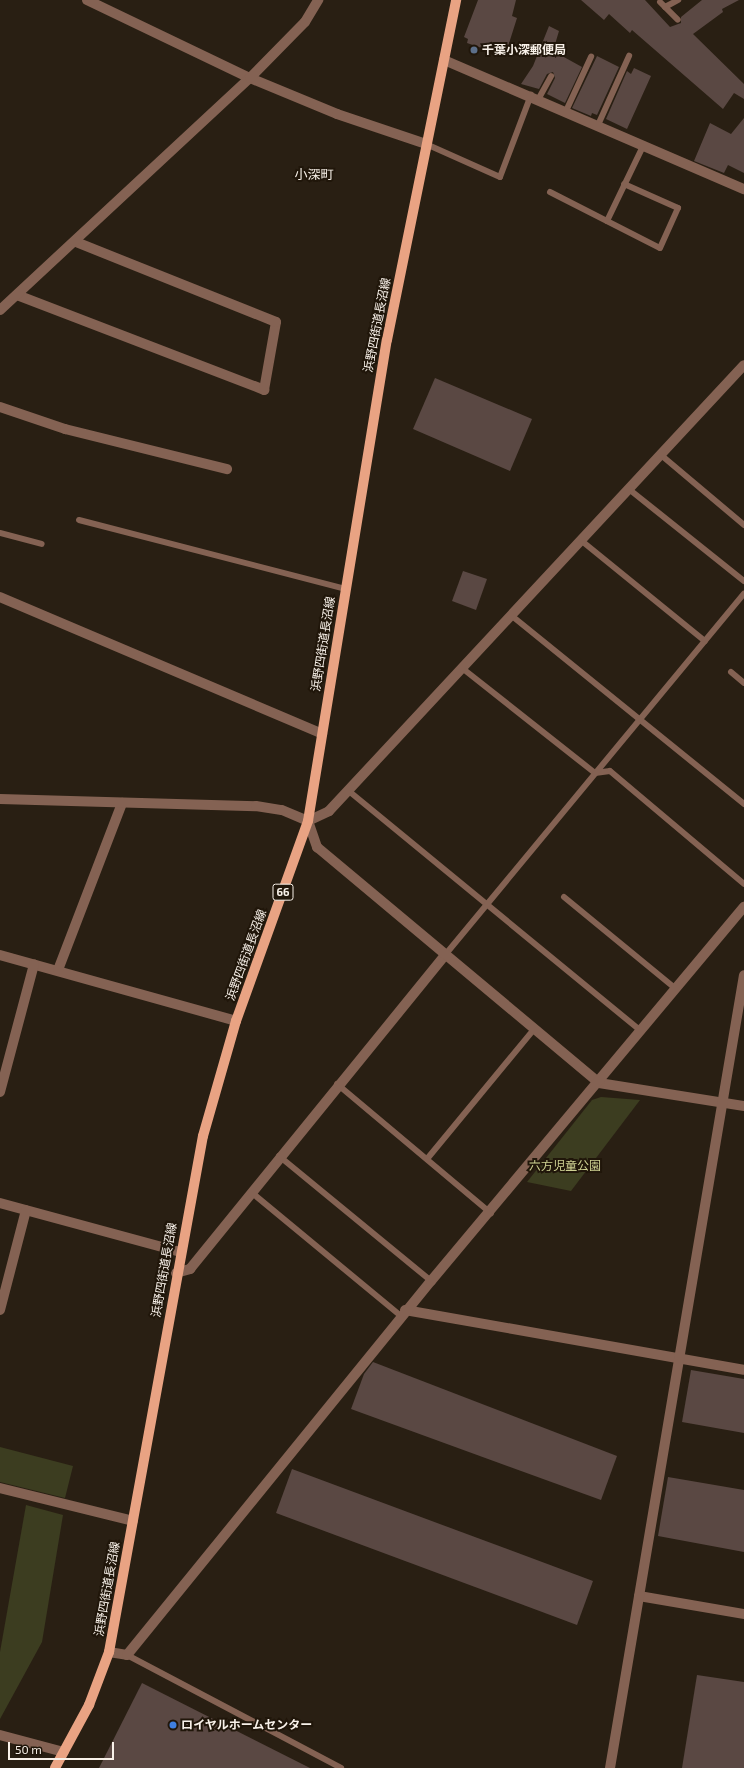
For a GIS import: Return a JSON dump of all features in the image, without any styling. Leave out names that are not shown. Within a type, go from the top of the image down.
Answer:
[{"type":"main road","name":"浜野四街道長沼線","points":[[55,1768],[89,1705],[109,1652],[176,1273],[202,1136],[236,1021],[308,821],[386,340],[456,0]]},
{"type":"street","points":[[87,0],[250,78],[337,114],[426,144]]},
{"type":"street","points":[[1,308],[76,242],[250,78],[305,22],[318,0]]},
{"type":"street","points":[[444,60],[535,96],[744,190]]},
{"type":"street","points":[[17,295],[264,390],[276,322],[76,242]]},
{"type":"street","points":[[0,799],[263,807],[308,821],[329,811],[350,792],[462,668],[583,542],[744,365]]},
{"type":"street","points":[[0,407],[65,429],[227,469]]},
{"type":"street","points":[[0,597],[322,734]]},
{"type":"street","points":[[58,970],[122,803]]},
{"type":"street","points":[[308,821],[317,847],[599,1083],[744,1106]]},
{"type":"street","points":[[109,1652],[127,1654],[403,1313],[491,1212],[744,907]]},
{"type":"street","points":[[0,955],[236,1021]]},
{"type":"street","points":[[176,1273],[190,1269],[337,1084],[445,955]]},
{"type":"street","points":[[0,1092],[34,964]]},
{"type":"street","points":[[610,1768],[722,1102],[740,1017],[744,975]]},
{"type":"street","points":[[0,1203],[180,1252]]},
{"type":"street","points":[[0,1310],[26,1210]]},
{"type":"street","points":[[403,1313],[744,1370]]},
{"type":"street","points":[[0,1488],[133,1521]]},
{"type":"street","points":[[639,1596],[744,1614]]},
{"type":"street","points":[[0,1735],[64,1752]]},
{"type":"lane","points":[[665,7],[678,0]]},
{"type":"lane","points":[[660,2],[678,20]]},
{"type":"lane","points":[[598,125],[629,56]]},
{"type":"lane","points":[[566,111],[591,57]]},
{"type":"lane","points":[[426,144],[500,177],[535,96],[551,76]]},
{"type":"lane","points":[[607,221],[644,144]]},
{"type":"lane","points":[[550,192],[660,248],[678,208],[624,184]]},
{"type":"lane","points":[[662,455],[744,525]]},
{"type":"lane","points":[[630,490],[744,581]]},
{"type":"lane","points":[[79,520],[346,589]]},
{"type":"lane","points":[[0,533],[42,544]]},
{"type":"lane","points":[[583,542],[705,641]]},
{"type":"lane","points":[[445,955],[595,773],[744,596]]},
{"type":"lane","points":[[512,616],[744,804]]},
{"type":"lane","points":[[462,668],[595,773],[610,771],[744,884]]},
{"type":"lane","points":[[731,672],[744,683]]},
{"type":"lane","points":[[350,792],[488,903],[641,1031]]},
{"type":"lane","points":[[564,897],[676,989]]},
{"type":"lane","points":[[427,1159],[534,1029]]},
{"type":"lane","points":[[337,1084],[491,1212]]},
{"type":"lane","points":[[279,1156],[431,1281]]},
{"type":"lane","points":[[251,1192],[403,1313]]},
{"type":"lane","points":[[127,1654],[341,1768]]},
{"type":"green space","name":"六方児童公園","points":[[601,1097],[640,1100],[571,1191],[527,1182],[592,1100]]},
{"type":"green space","points":[[0,1447],[73,1466],[65,1498],[0,1482]]},
{"type":"green space","points":[[26,1505],[63,1515],[42,1642],[0,1719],[0,1652]]},
{"type":"building","points":[[478,0],[516,0],[512,16],[517,18],[505,56],[467,43],[468,39],[464,37]]},
{"type":"building","points":[[581,0],[645,0],[670,27],[681,23],[681,17],[702,0],[739,0],[722,9],[723,12],[693,34],[744,84],[744,99],[734,93],[723,109],[632,30],[630,33],[609,14],[604,20]]},
{"type":"building","points":[[549,26],[559,31],[553,51],[582,67],[565,103],[547,94],[555,78],[553,72],[547,74],[539,89],[521,84],[533,66]]},
{"type":"building","points":[[597,56],[619,67],[597,115],[592,113],[591,116],[572,108]]},
{"type":"building","points":[[634,68],[651,76],[627,129],[606,119],[627,71],[631,74]]},
{"type":"building","points":[[744,118],[744,173],[728,165],[724,173],[694,161],[710,123],[731,134]]},
{"type":"building","points":[[435,378],[532,419],[510,471],[413,429]]},
{"type":"building","points":[[463,571],[487,579],[476,610],[452,601]]},
{"type":"building","points":[[373,1362],[617,1456],[601,1500],[351,1409],[364,1374]]},
{"type":"building","points":[[691,1370],[744,1379],[744,1433],[682,1422]]},
{"type":"building","points":[[292,1469],[593,1581],[577,1625],[276,1513]]},
{"type":"building","points":[[668,1477],[744,1490],[744,1552],[658,1536]]},
{"type":"building","points":[[697,1675],[744,1682],[744,1768],[682,1768]]},
{"type":"building","name":"ロイヤルホームセンター","points":[[142,1683],[310,1768],[99,1768]]},
{"type":"place","name":"千葉小深郵便局","points":[[474,50]]},
{"type":"place","name":"ロイヤルホームセンター","points":[[173,1725]]},
{"type":"district","name":"小深町","points":[[314,174]]}]
